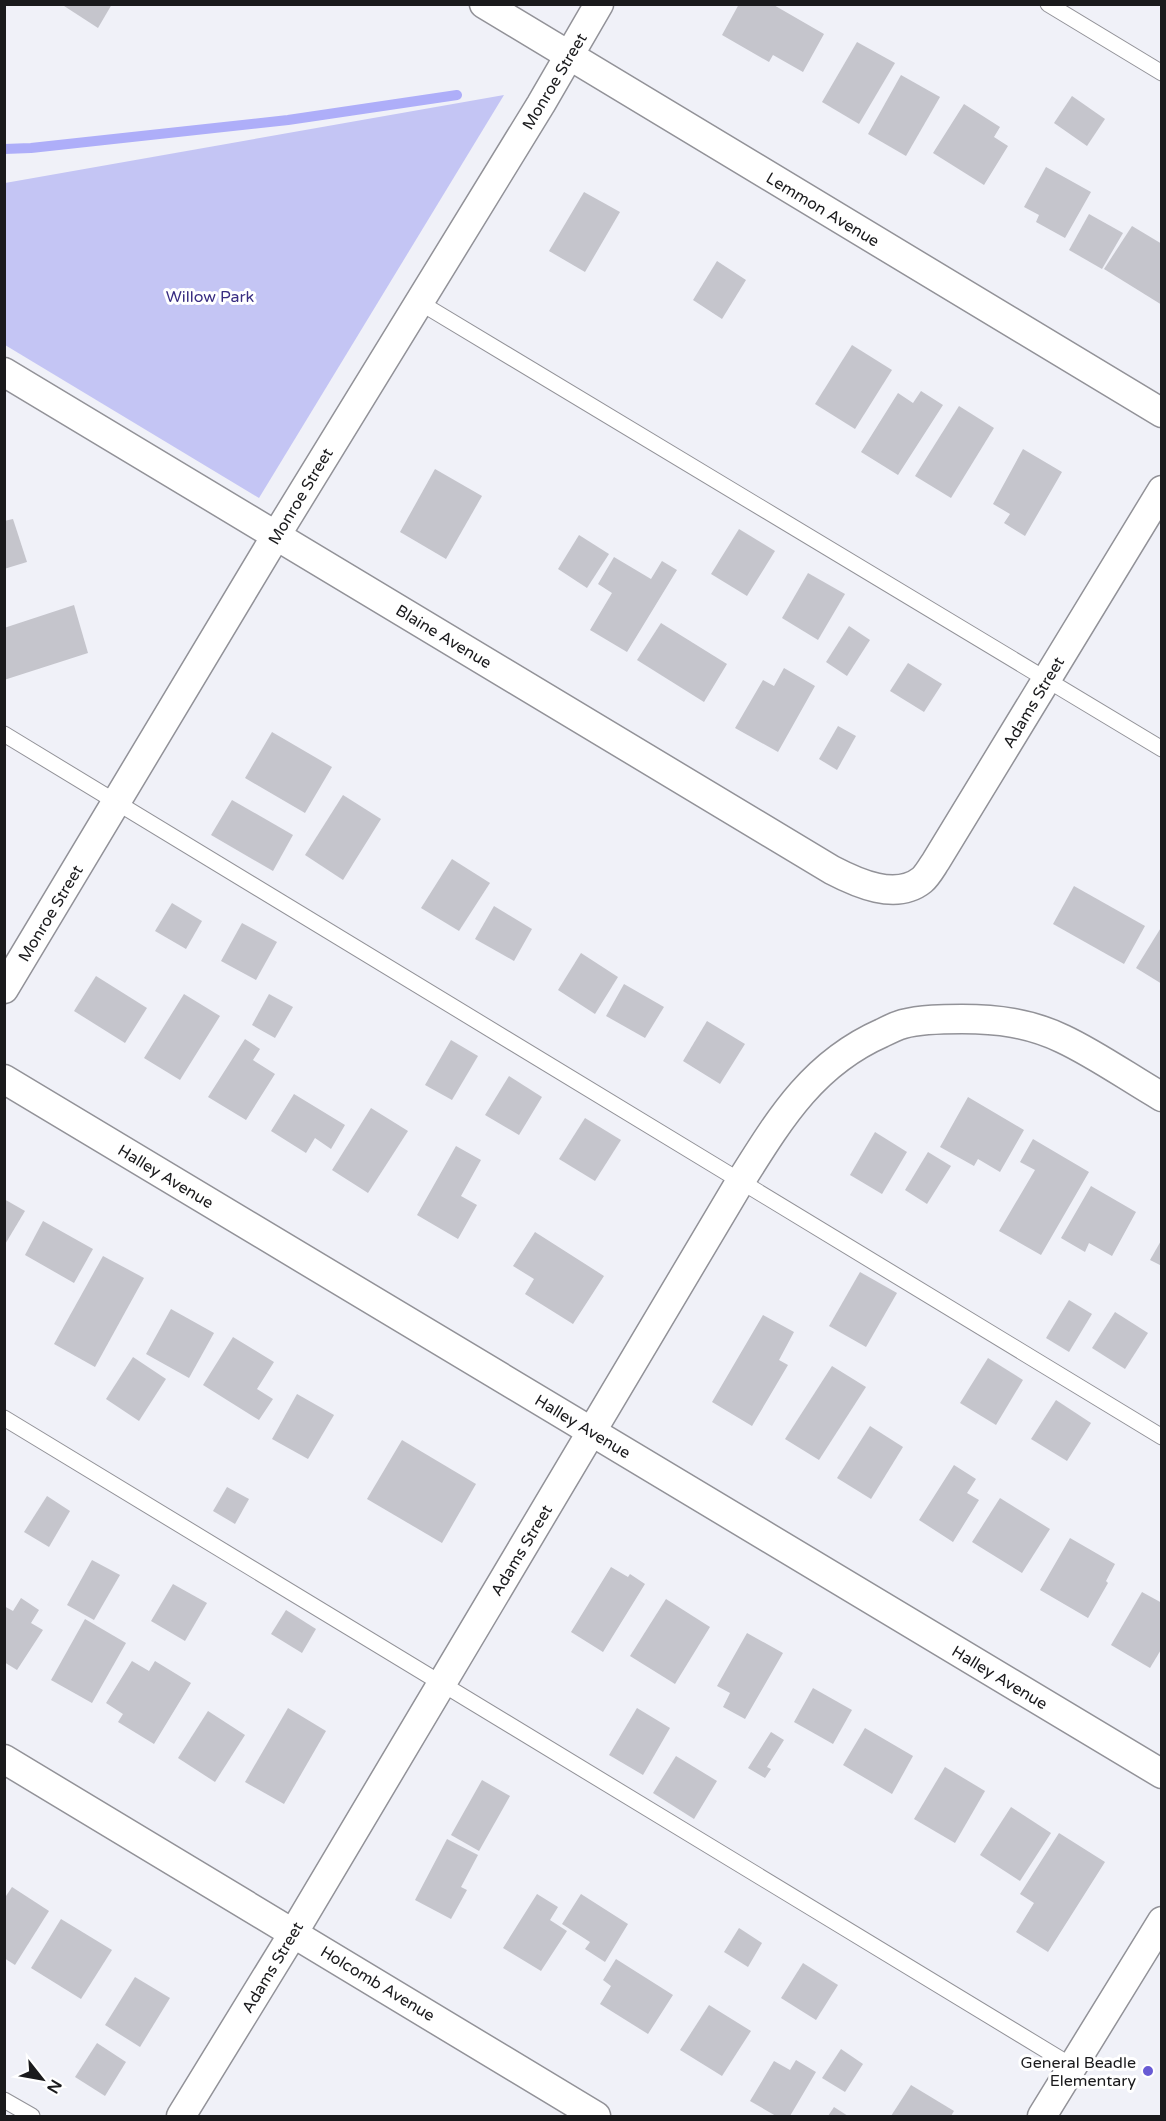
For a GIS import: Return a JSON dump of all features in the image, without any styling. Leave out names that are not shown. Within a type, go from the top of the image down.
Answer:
[{"type":"street","name":"Lemmon Avenue","points":[[484,4],[1161,413]]},
{"type":"street","name":"Monroe Street","points":[[4,989],[599,4]]},
{"type":"street","name":"Blaine Avenue","points":[[4,372],[277,534],[832,870],[860,884],[888,889]]},
{"type":"street","name":"Adams Street","points":[[888,889],[906,890],[923,880],[936,861],[1161,490]]},
{"type":"street","name":"Adams Street","points":[[181,2116],[294,1932],[740,1182],[778,1121],[829,1064],[867,1040],[903,1024],[947,1019],[989,1019],[1022,1023],[1063,1039],[1161,1096]]},
{"type":"street","name":"Halley Avenue","points":[[4,1079],[1161,1774]]},
{"type":"street","name":"Holcomb Avenue","points":[[4,1759],[596,2116]]},
{"type":"street","points":[[1042,2116],[1161,1921]]},
{"type":"lane","points":[[1048,4],[1161,73]]},
{"type":"lane","points":[[419,302],[1161,749]]},
{"type":"lane","points":[[4,734],[1161,1437]]},
{"type":"lane","points":[[4,1418],[1072,2066]]},
{"type":"lane","points":[[4,2100],[32,2116]]},
{"type":"green space","name":"Willow Park","points":[[504,95],[259,498],[5,345],[5,183]]},
{"type":"building","points":[[61,4],[112,4],[98,28]]},
{"type":"building","points":[[739,4],[772,4],[824,34],[803,72],[773,55],[769,62],[722,35]]},
{"type":"building","points":[[857,42],[895,63],[859,124],[822,102]]},
{"type":"building","points":[[901,75],[940,97],[906,156],[868,134]]},
{"type":"building","points":[[1072,96],[1105,119],[1087,146],[1054,123]]},
{"type":"building","points":[[964,104],[1000,127],[994,137],[1008,146],[984,185],[933,153]]},
{"type":"building","points":[[1046,167],[1091,192],[1065,238],[1036,222],[1039,215],[1024,207]]},
{"type":"building","points":[[584,192],[620,212],[585,272],[549,251]]},
{"type":"building","points":[[1089,214],[1123,233],[1102,269],[1069,250]]},
{"type":"building","points":[[1132,226],[1162,244],[1162,305],[1104,269]]},
{"type":"building","points":[[717,261],[746,280],[722,319],[693,300]]},
{"type":"building","points":[[852,345],[892,370],[855,429],[815,404]]},
{"type":"building","points":[[921,391],[943,405],[898,475],[861,452],[898,393],[913,403]]},
{"type":"building","points":[[959,406],[994,428],[951,498],[915,476]]},
{"type":"building","points":[[1023,449],[1062,472],[1025,536],[1004,523],[1010,514],[993,504]]},
{"type":"building","points":[[435,469],[482,496],[446,559],[400,532]]},
{"type":"building","points":[[13,519],[27,562],[4,569],[4,521]]},
{"type":"building","points":[[739,529],[775,551],[747,596],[711,574]]},
{"type":"building","points":[[579,535],[609,554],[587,588],[558,569]]},
{"type":"building","points":[[614,557],[651,579],[662,561],[677,570],[627,652],[590,630],[612,593],[598,584]]},
{"type":"building","points":[[808,573],[845,594],[818,640],[782,618]]},
{"type":"building","points":[[74,605],[88,653],[4,680],[4,628]]},
{"type":"building","points":[[661,623],[727,664],[704,702],[637,660]]},
{"type":"building","points":[[849,626],[870,640],[847,676],[826,662]]},
{"type":"building","points":[[908,663],[942,684],[924,712],[890,691]]},
{"type":"building","points":[[784,668],[815,686],[778,752],[735,728],[763,680],[774,686]]},
{"type":"building","points":[[838,726],[856,736],[837,770],[819,759]]},
{"type":"building","points":[[272,732],[332,767],[305,813],[245,778]]},
{"type":"building","points":[[343,795],[381,819],[343,880],[305,855]]},
{"type":"building","points":[[232,800],[293,835],[273,871],[211,835]]},
{"type":"building","points":[[452,859],[490,883],[459,931],[421,908]]},
{"type":"building","points":[[1074,886],[1145,926],[1124,964],[1053,924]]},
{"type":"building","points":[[172,903],[202,921],[186,949],[155,931]]},
{"type":"building","points":[[494,906],[532,929],[514,961],[475,939]]},
{"type":"building","points":[[242,923],[277,942],[256,980],[221,961]]},
{"type":"building","points":[[1162,926],[1162,984],[1136,968]]},
{"type":"building","points":[[581,953],[618,977],[595,1014],[558,990]]},
{"type":"building","points":[[96,976],[147,1008],[125,1043],[74,1011]]},
{"type":"building","points":[[624,984],[664,1007],[645,1038],[606,1016]]},
{"type":"building","points":[[184,994],[220,1016],[180,1080],[144,1058]]},
{"type":"building","points":[[269,994],[293,1007],[275,1038],[252,1025]]},
{"type":"building","points":[[707,1021],[745,1044],[720,1084],[683,1061]]},
{"type":"building","points":[[245,1039],[260,1049],[253,1060],[275,1074],[246,1120],[208,1097]]},
{"type":"building","points":[[451,1040],[478,1056],[452,1100],[425,1085]]},
{"type":"building","points":[[509,1076],[542,1097],[519,1135],[485,1115]]},
{"type":"building","points":[[294,1094],[345,1125],[331,1149],[315,1138],[306,1153],[271,1131]]},
{"type":"building","points":[[968,1097],[1024,1130],[1000,1172],[978,1159],[974,1166],[940,1147]]},
{"type":"building","points":[[371,1108],[408,1131],[368,1193],[332,1170]]},
{"type":"building","points":[[585,1118],[621,1140],[595,1181],[559,1159]]},
{"type":"building","points":[[875,1132],[907,1152],[882,1194],[850,1175]]},
{"type":"building","points":[[1033,1139],[1089,1172],[1041,1255],[999,1231],[1035,1170],[1020,1162]]},
{"type":"building","points":[[456,1146],[481,1160],[461,1196],[477,1205],[458,1239],[417,1215]]},
{"type":"building","points":[[928,1152],[951,1166],[927,1204],[905,1190]]},
{"type":"building","points":[[1091,1186],[1136,1212],[1112,1256],[1089,1243],[1085,1252],[1061,1238]]},
{"type":"building","points":[[4,1199],[25,1211],[4,1246]]},
{"type":"building","points":[[43,1221],[93,1249],[74,1283],[25,1255]]},
{"type":"building","points":[[535,1232],[604,1276],[573,1324],[525,1294],[534,1279],[513,1266]]},
{"type":"building","points":[[1162,1239],[1162,1266],[1150,1260]]},
{"type":"building","points":[[103,1256],[144,1278],[95,1367],[54,1344]]},
{"type":"building","points":[[860,1272],[897,1293],[866,1347],[829,1326]]},
{"type":"building","points":[[1069,1300],[1092,1314],[1069,1352],[1046,1338]]},
{"type":"building","points":[[171,1309],[214,1333],[189,1378],[146,1354]]},
{"type":"building","points":[[1115,1312],[1148,1333],[1125,1369],[1092,1348]]},
{"type":"building","points":[[763,1315],[794,1332],[779,1360],[788,1365],[752,1426],[712,1402]]},
{"type":"building","points":[[233,1337],[274,1362],[257,1389],[273,1399],[259,1420],[203,1385]]},
{"type":"building","points":[[133,1357],[166,1379],[139,1421],[106,1399]]},
{"type":"building","points":[[988,1358],[1023,1380],[996,1425],[960,1403]]},
{"type":"building","points":[[832,1366],[866,1387],[819,1460],[785,1439]]},
{"type":"building","points":[[297,1394],[334,1415],[308,1459],[272,1439]]},
{"type":"building","points":[[1056,1400],[1091,1423],[1067,1461],[1031,1439]]},
{"type":"building","points":[[870,1426],[903,1447],[871,1499],[837,1478]]},
{"type":"building","points":[[402,1440],[476,1484],[442,1543],[367,1499]]},
{"type":"building","points":[[954,1465],[976,1479],[967,1493],[979,1500],[953,1542],[919,1520]]},
{"type":"building","points":[[227,1487],[249,1499],[235,1524],[213,1511]]},
{"type":"building","points":[[47,1496],[70,1511],[49,1547],[24,1532]]},
{"type":"building","points":[[1000,1498],[1050,1529],[1022,1573],[972,1542]]},
{"type":"building","points":[[1070,1538],[1115,1564],[1106,1581],[1108,1583],[1088,1618],[1040,1590]]},
{"type":"building","points":[[92,1560],[120,1575],[94,1620],[67,1605]]},
{"type":"building","points":[[611,1567],[628,1577],[630,1574],[645,1584],[603,1652],[571,1632]]},
{"type":"building","points":[[173,1584],[207,1603],[185,1641],[151,1621]]},
{"type":"building","points":[[1142,1592],[1162,1603],[1162,1648],[1150,1668],[1111,1645]]},
{"type":"building","points":[[21,1598],[39,1610],[31,1623],[43,1630],[17,1670],[4,1662],[4,1606],[13,1611]]},
{"type":"building","points":[[666,1599],[710,1627],[675,1684],[630,1656]]},
{"type":"building","points":[[286,1610],[316,1629],[302,1653],[271,1634]]},
{"type":"building","points":[[85,1619],[126,1643],[92,1703],[51,1680]]},
{"type":"building","points":[[747,1633],[783,1653],[745,1719],[723,1707],[730,1693],[717,1686]]},
{"type":"building","points":[[132,1661],[149,1671],[155,1661],[191,1683],[154,1744],[118,1722],[123,1714],[106,1703]]},
{"type":"building","points":[[813,1688],[852,1710],[833,1744],[794,1722]]},
{"type":"building","points":[[288,1708],[326,1731],[284,1804],[245,1782]]},
{"type":"building","points":[[637,1708],[670,1728],[643,1775],[609,1755]]},
{"type":"building","points":[[208,1711],[245,1735],[215,1782],[178,1758]]},
{"type":"building","points":[[865,1728],[913,1756],[892,1794],[843,1765]]},
{"type":"building","points":[[771,1732],[784,1740],[767,1767],[771,1769],[765,1778],[748,1768]]},
{"type":"building","points":[[676,1756],[717,1781],[694,1819],[653,1793]]},
{"type":"building","points":[[945,1767],[985,1791],[955,1843],[914,1819]]},
{"type":"building","points":[[482,1780],[510,1796],[479,1851],[451,1835]]},
{"type":"building","points":[[1011,1807],[1051,1833],[1020,1881],[980,1855]]},
{"type":"building","points":[[1059,1833],[1105,1862],[1048,1952],[1016,1932],[1034,1903],[1020,1894]]},
{"type":"building","points":[[447,1839],[478,1855],[461,1887],[467,1890],[451,1919],[415,1900]]},
{"type":"building","points":[[12,1887],[49,1911],[15,1965],[4,1958],[4,1899]]},
{"type":"building","points":[[537,1894],[558,1907],[550,1920],[567,1931],[541,1971],[503,1948]]},
{"type":"building","points":[[581,1894],[628,1924],[605,1962],[585,1949],[590,1942],[562,1924]]},
{"type":"building","points":[[61,1919],[112,1950],[81,1999],[31,1968]]},
{"type":"building","points":[[739,1928],[762,1943],[748,1967],[724,1952]]},
{"type":"building","points":[[616,1959],[673,1995],[648,2034],[600,2004],[611,1986],[603,1980]]},
{"type":"building","points":[[803,1963],[838,1985],[816,2020],[781,1998]]},
{"type":"building","points":[[135,1977],[170,1998],[140,2047],[105,2025]]},
{"type":"building","points":[[709,2005],[751,2031],[722,2076],[680,2050]]},
{"type":"building","points":[[97,2043],[126,2062],[105,2096],[75,2077]]},
{"type":"building","points":[[841,2049],[863,2064],[845,2092],[822,2078]]},
{"type":"building","points":[[796,2060],[816,2072],[790,2116],[776,2116],[750,2101],[774,2061],[790,2070]]},
{"type":"building","points":[[911,2085],[954,2111],[951,2116],[891,2116]]},
{"type":"building","points":[[834,2107],[848,2116],[828,2116]]},
{"type":"waterway","points":[[4,149],[288,120],[457,95]]},
{"type":"place","name":"General Beadle Elementary","points":[[1148,2071]]}]
